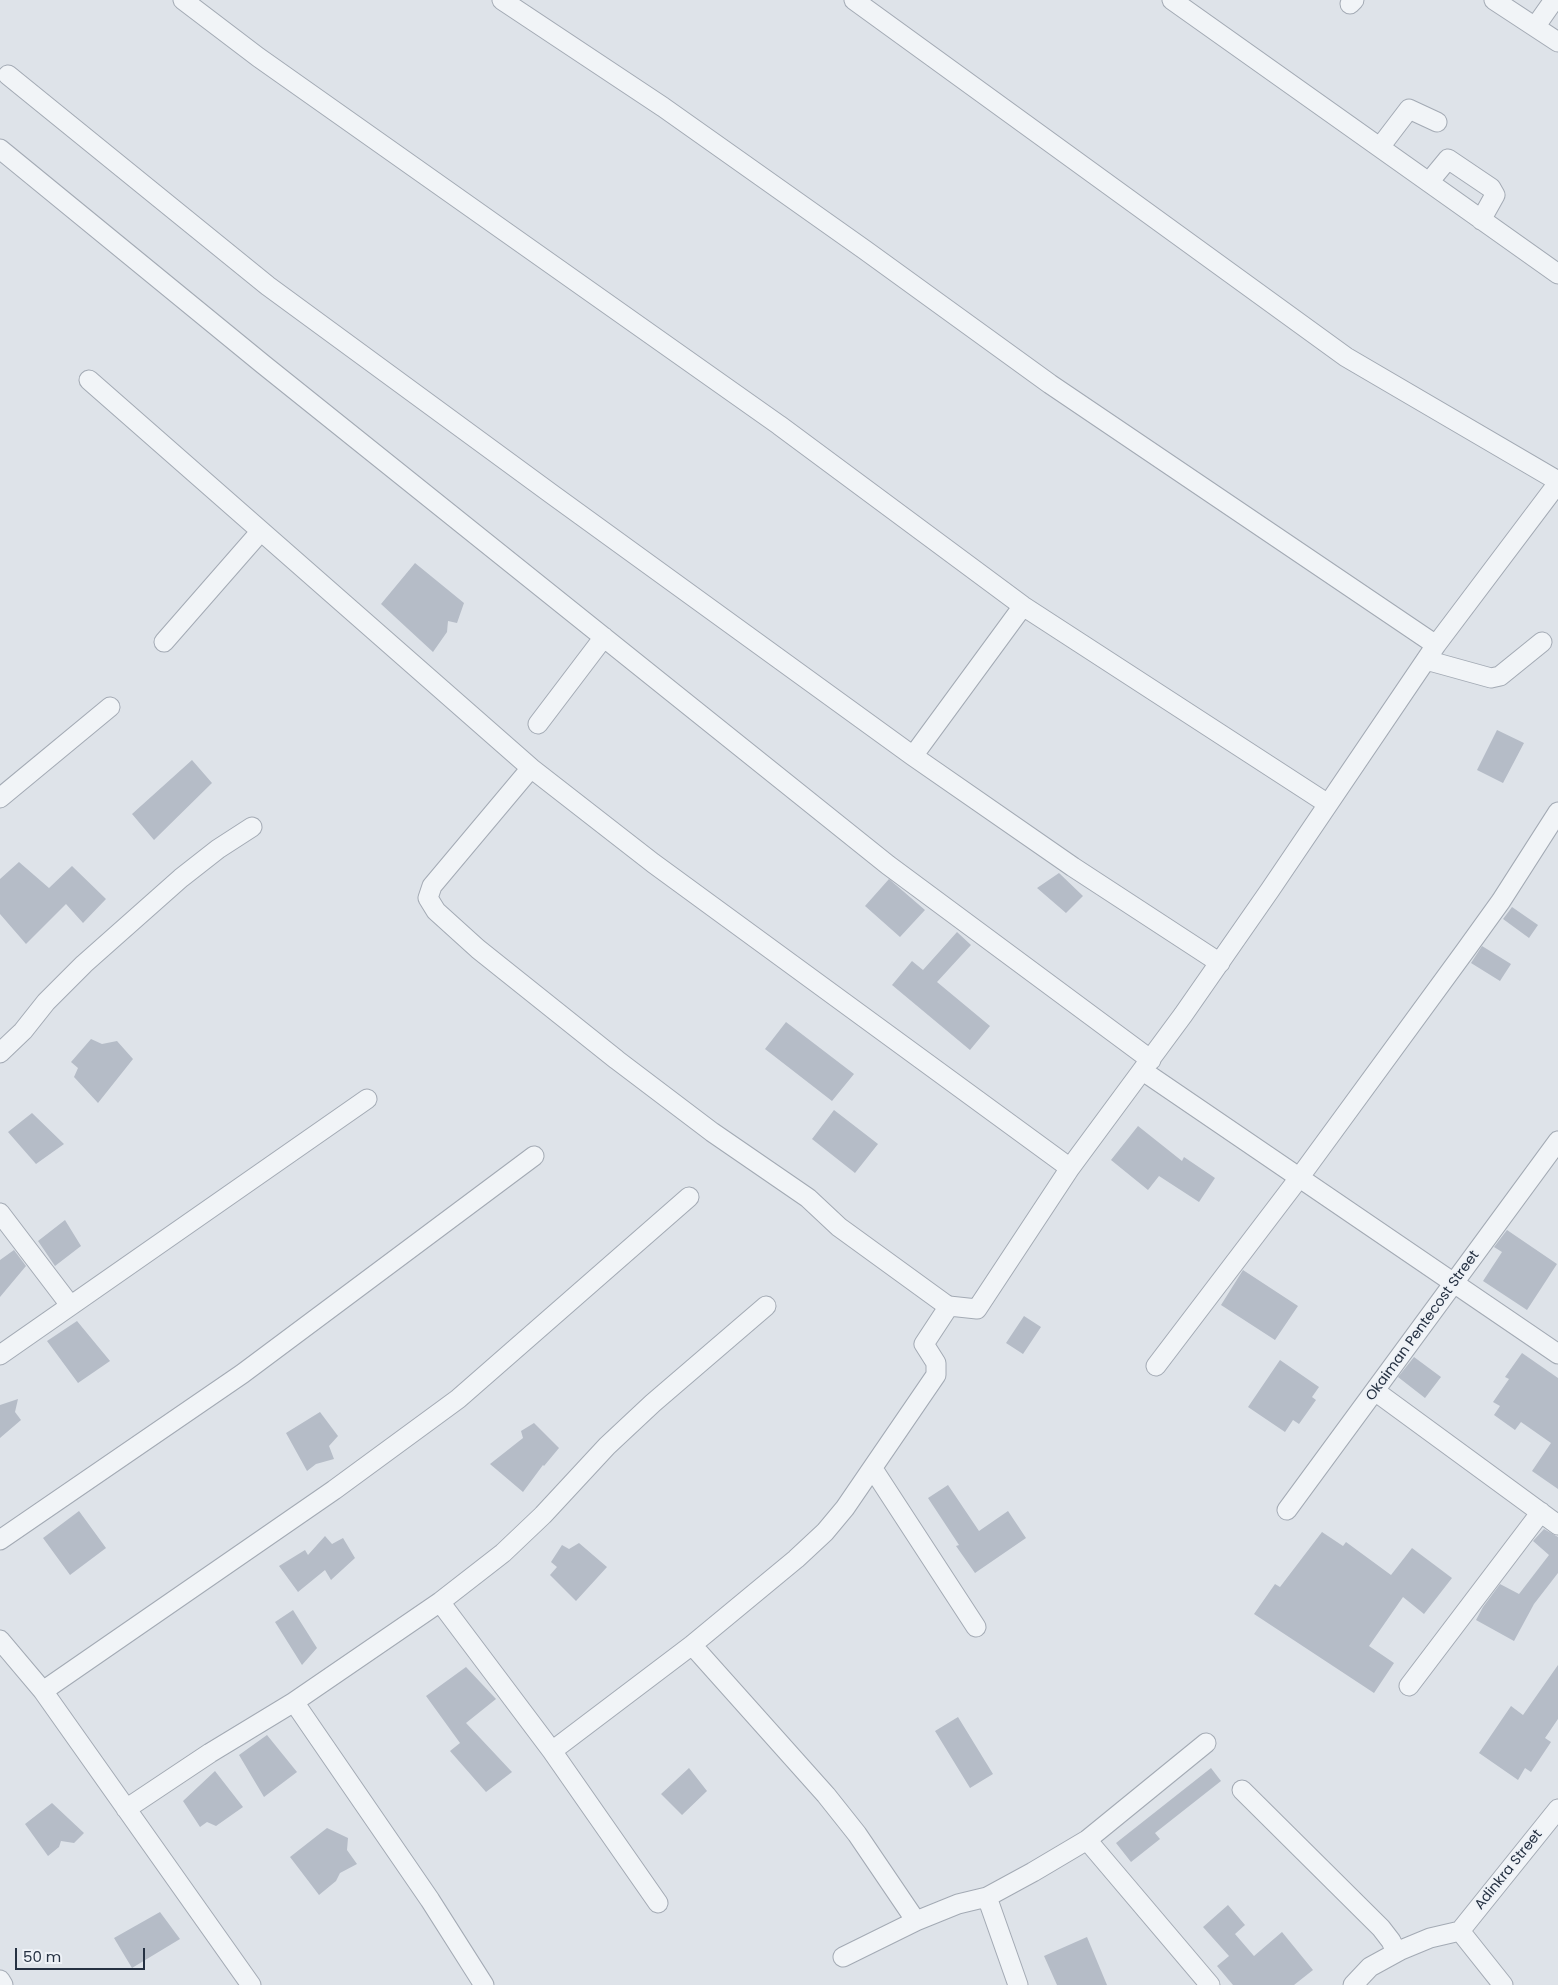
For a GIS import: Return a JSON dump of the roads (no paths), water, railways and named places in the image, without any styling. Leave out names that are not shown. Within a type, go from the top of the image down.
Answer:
[{"type":"street","points":[[183,0],[258,57],[779,425],[1023,606],[1328,804]]},
{"type":"street","points":[[502,0],[663,107],[1050,384],[1431,652],[1491,678],[1500,676],[1542,642]]},
{"type":"street","points":[[531,768],[432,886],[428,898],[436,911],[478,949],[617,1060],[712,1132],[808,1198],[839,1227],[946,1310],[977,1309],[1070,1168],[1220,963],[1431,652],[1558,482],[1346,357],[854,0]]},
{"type":"street","points":[[1172,0],[1306,97],[1430,182],[1480,220],[1558,274]]},
{"type":"street","points":[[1494,0],[1514,5],[1534,27],[1558,42]]},
{"type":"street","points":[[1534,27],[1554,0]]},
{"type":"street","points":[[8,75],[268,286],[913,756],[1072,867],[1220,963]]},
{"type":"street","points":[[1380,147],[1409,109],[1437,122]]},
{"type":"street","points":[[0,150],[271,372],[888,865],[1147,1065],[1299,1178],[1558,1354]]},
{"type":"street","points":[[1430,182],[1448,159],[1490,188],[1494,195],[1480,220]]},
{"type":"street","points":[[89,380],[531,768],[653,863],[1070,1168]]},
{"type":"street","points":[[164,642],[261,531]]},
{"type":"street","points":[[913,756],[1023,606]]},
{"type":"street","points":[[538,724],[604,637]]},
{"type":"street","points":[[0,798],[110,707]]},
{"type":"street","points":[[1156,1366],[1299,1178],[1501,900],[1558,812]]},
{"type":"street","points":[[0,1053],[23,1031],[46,1002],[84,964],[181,878],[218,849],[252,827]]},
{"type":"street","points":[[0,1355],[368,1099]]},
{"type":"street","name":"Okaiman Pentecost Street","points":[[1287,1510],[1558,1141]]},
{"type":"street","points":[[0,1540],[242,1374],[534,1156]]},
{"type":"street","points":[[43,1691],[334,1490],[451,1404],[689,1197]]},
{"type":"street","points":[[0,1213],[70,1305]]},
{"type":"street","points":[[126,1809],[210,1753],[294,1702],[440,1602],[503,1553],[543,1514],[607,1446],[653,1403],[766,1306]]},
{"type":"street","points":[[552,1751],[692,1645],[796,1559],[825,1532],[873,1469],[936,1375],[936,1362],[924,1344],[926,1338],[946,1310]]},
{"type":"street","points":[[1375,1391],[1558,1525]]},
{"type":"street","points":[[873,1469],[976,1627]]},
{"type":"street","points":[[1409,1686],[1541,1512]]},
{"type":"street","points":[[440,1602],[552,1751],[658,1903]]},
{"type":"street","points":[[0,1640],[43,1691],[251,1985]]},
{"type":"street","points":[[692,1645],[851,1826],[916,1921]]},
{"type":"street","points":[[294,1702],[425,1892],[484,1985]]},
{"type":"street","points":[[843,1957],[916,1921],[958,1904],[987,1897],[1087,1840],[1206,1743]]},
{"type":"street","points":[[1242,1790],[1381,1928],[1398,1951]]},
{"type":"street","name":"Adinkra Street","points":[[1460,1931],[1558,1810]]},
{"type":"street","points":[[1087,1840],[1210,1985]]},
{"type":"street","points":[[987,1897],[1018,1985]]},
{"type":"street","points":[[1353,1985],[1370,1968],[1398,1951],[1430,1938],[1460,1931],[1503,1985]]},
{"type":"street","points":[[0,1980],[4,1985]]}]
